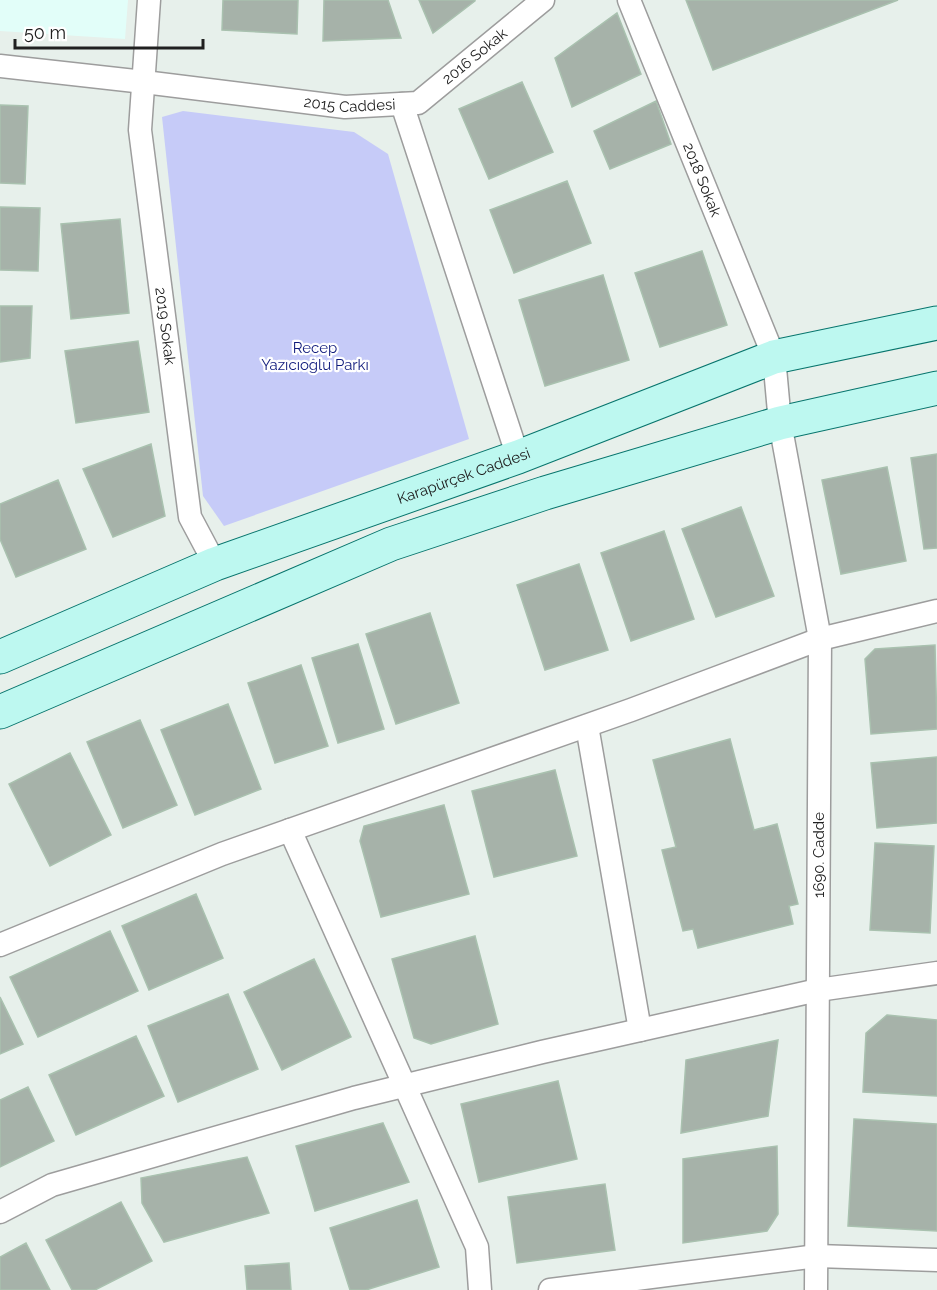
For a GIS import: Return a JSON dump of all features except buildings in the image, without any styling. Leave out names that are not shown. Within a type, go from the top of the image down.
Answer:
[{"type":"main road","name":"Karapürçek Caddesi","points":[[2,651],[215,564],[518,457],[774,357],[937,322]]},
{"type":"main road","points":[[0,712],[392,544],[545,493],[780,423],[937,387]]},
{"type":"street","name":"2019 Sokak","points":[[149,0],[140,130],[190,517],[215,564]]},
{"type":"street","name":"2016 Sokak","points":[[402,104],[418,103],[543,0]]},
{"type":"street","name":"2018 Sokak","points":[[629,0],[774,357],[780,423]]},
{"type":"street","name":"2015 Caddesi","points":[[0,66],[345,107],[402,104],[518,457]]},
{"type":"street","name":"1690. Cadde","points":[[780,423],[820,639],[816,1290]]},
{"type":"street","points":[[0,945],[222,854],[587,726],[820,639],[937,611]]},
{"type":"street","points":[[587,726],[640,1030]]},
{"type":"street","points":[[290,830],[477,1247],[480,1290]]},
{"type":"street","points":[[0,1212],[52,1185],[342,1101],[818,990],[937,973]]},
{"type":"street","points":[[550,1290],[817,1256],[937,1260]]},
{"type":"shaded area","points":[[0,0],[128,0],[125,39],[0,31]]},
{"type":"green space","name":"Recep Yazıcıoğlu Parkı","points":[[183,111],[354,132],[388,154],[469,439],[224,526],[203,496],[162,117]]}]
